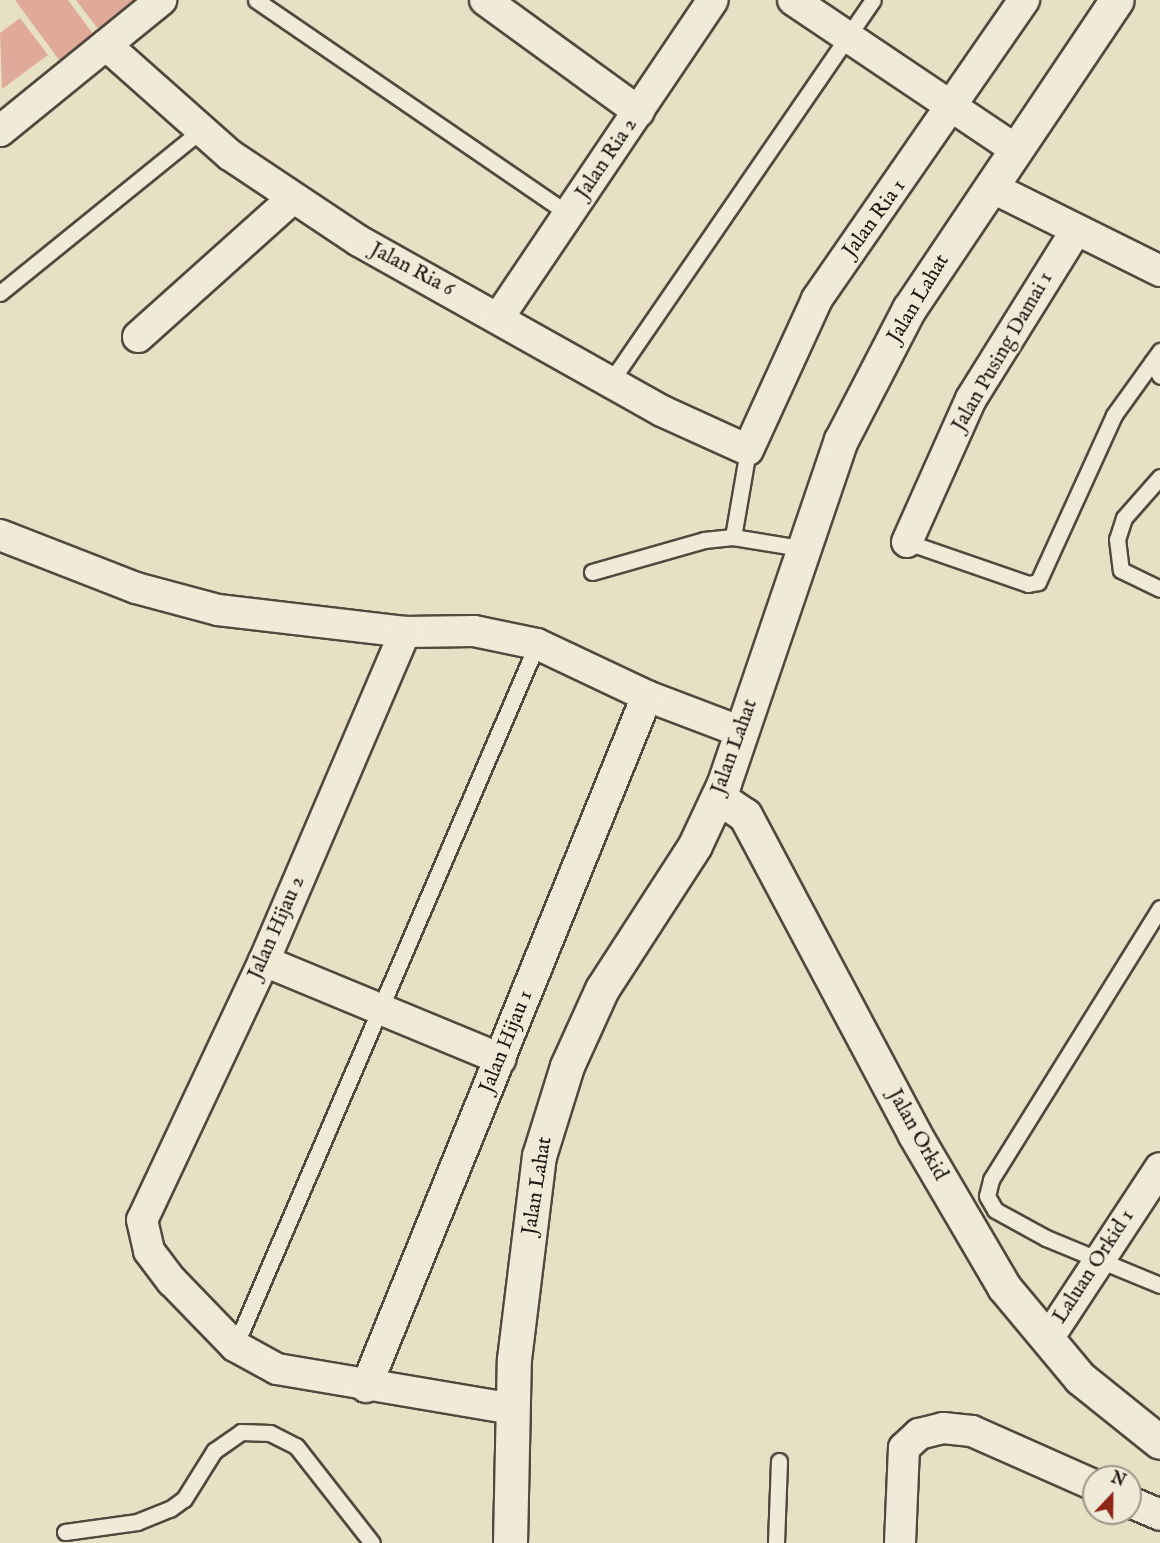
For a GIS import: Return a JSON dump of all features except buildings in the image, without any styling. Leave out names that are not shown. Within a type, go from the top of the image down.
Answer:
[{"type":"main road","name":"Jalan Lahat","points":[[510,1543],[513,1409],[539,1156],[567,1066],[602,989],[695,845],[718,797],[742,732],[801,548],[841,440],[909,309],[1117,0]]},
{"type":"main road","name":"Jalan Orkid","points":[[718,797],[745,815],[921,1145],[1004,1287],[1049,1337],[1080,1378],[1160,1442]]},
{"type":"street","points":[[0,131],[161,0]]},
{"type":"street","points":[[485,0],[639,112]]},
{"type":"street","points":[[793,0],[1016,150]]},
{"type":"street","name":"Jalan Ria 1","points":[[748,450],[817,299],[953,106],[1024,0]]},
{"type":"street","name":"Jalan Ria 2","points":[[499,316],[639,112],[711,1]]},
{"type":"street","name":"Jalan Ria 6","points":[[106,45],[201,130],[293,198],[359,241],[499,316],[611,381],[748,450]]},
{"type":"street","points":[[991,187],[1160,271]]},
{"type":"street","points":[[138,337],[293,198]]},
{"type":"street","name":"Jalan Pusing Damai 1","points":[[907,542],[971,399],[1076,230]]},
{"type":"street","points":[[0,535],[136,588],[218,610],[405,632],[474,631],[537,644],[647,696],[742,732]]},
{"type":"street","name":"Jalan Hijau 2","points":[[235,1346],[149,1251],[142,1220],[264,961],[405,632]]},
{"type":"street","name":"Jalan Hijau 1","points":[[366,1387],[647,696]]},
{"type":"street","points":[[264,961],[501,1059]]},
{"type":"street","name":"Laluan Orkid 1","points":[[1049,1337],[1097,1256],[1160,1168]]},
{"type":"street","points":[[235,1346],[277,1369],[366,1387],[513,1409]]},
{"type":"street","points":[[906,1540],[904,1448],[919,1434],[943,1428],[972,1431],[1082,1480]]},
{"type":"street","points":[[1142,1507],[1160,1515]]},
{"type":"lane","points":[[256,0],[569,214]]},
{"type":"lane","points":[[611,381],[873,0]]},
{"type":"lane","points":[[0,293],[201,130]]},
{"type":"lane","points":[[907,542],[1028,584],[1038,582],[1114,415],[1157,363]]},
{"type":"lane","points":[[733,537],[748,450]]},
{"type":"lane","points":[[1160,477],[1124,518],[1117,539],[1121,570],[1160,589]]},
{"type":"lane","points":[[592,572],[704,540],[733,537],[801,548]]},
{"type":"lane","points":[[235,1346],[537,644]]},
{"type":"lane","points":[[1160,908],[991,1180],[987,1196],[994,1210],[1160,1285]]},
{"type":"lane","points":[[65,1532],[137,1522],[170,1509],[184,1498],[214,1451],[241,1432],[270,1433],[296,1446],[372,1543]]},
{"type":"lane","points":[[776,1543],[779,1461]]}]
